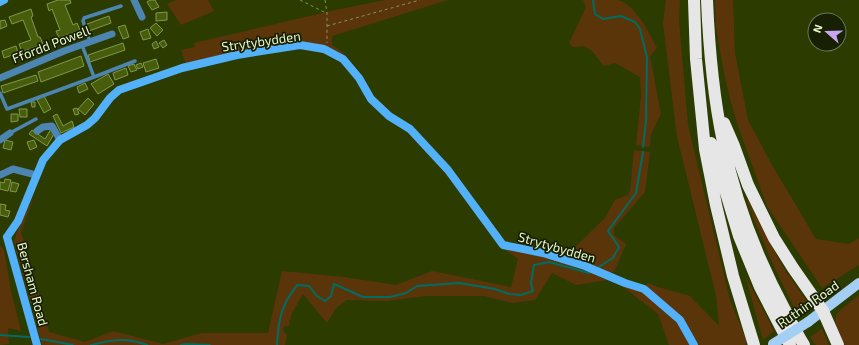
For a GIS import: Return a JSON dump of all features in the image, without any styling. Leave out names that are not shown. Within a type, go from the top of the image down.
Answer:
[{"type":"highway","points":[[694,0],[696,59],[705,149],[733,276],[754,345]]},
{"type":"highway","points":[[706,0],[712,74],[722,141],[740,207],[766,273],[804,345]]},
{"type":"highway","points":[[702,109],[739,236],[760,287],[790,345]]},
{"type":"highway","points":[[717,109],[734,146],[748,185],[774,238],[823,311],[838,345]]},
{"type":"main road","name":"Ruthin Road","points":[[772,344],[808,322],[859,283]]},
{"type":"street","points":[[0,2],[4,0]]},
{"type":"street","points":[[134,0],[142,17]]},
{"type":"street","name":"Ffordd Powell","points":[[0,78],[82,44],[112,34]]},
{"type":"street","name":"Strytybydden","points":[[4,236],[18,221],[43,160],[60,140],[95,118],[110,98],[119,90],[182,68],[236,55],[300,45],[324,49],[343,59],[359,78],[371,99],[389,116],[410,129],[448,170],[504,245],[543,253],[594,269],[644,289],[680,320],[694,345]]},
{"type":"street","points":[[37,131],[43,127],[52,126],[60,140]]},
{"type":"street","points":[[0,140],[10,133]]},
{"type":"street","points":[[0,175],[13,169],[36,175]]},
{"type":"street","name":"Bersham Road","points":[[4,236],[37,345]]},
{"type":"lane","points":[[90,42],[83,21],[84,18],[121,6]]},
{"type":"lane","points":[[82,44],[94,77]]},
{"type":"lane","points":[[0,93],[7,109],[135,61]]},
{"type":"lane","points":[[10,133],[36,119]]},
{"type":"path","points":[[300,0],[327,13]]},
{"type":"path","points":[[324,49],[327,41],[326,0]]},
{"type":"path","points":[[327,26],[420,0]]},
{"type":"shaded area","points":[[176,0],[208,0],[214,11],[181,25],[167,4]]},
{"type":"shaded area","points":[[385,0],[448,0],[332,36],[332,45],[347,55],[330,48],[294,41],[284,45],[186,64],[181,50],[195,47],[194,43],[335,10]]},
{"type":"shaded area","points":[[583,0],[618,0],[625,3],[641,20],[657,48],[650,56],[661,114],[651,134],[650,147],[636,145],[641,96],[640,77],[615,63],[604,66],[592,51],[584,46],[573,47],[569,43],[586,7]]},
{"type":"shaded area","points":[[666,0],[680,0],[679,20],[688,125],[730,300],[747,342],[745,345],[699,345],[683,319],[646,287],[648,283],[690,296],[719,326],[716,295],[677,137],[663,23]]},
{"type":"shaded area","points":[[715,0],[733,0],[735,53],[748,120],[772,165],[816,239],[849,244],[859,238],[859,265],[822,288],[767,206],[731,103],[716,28]]},
{"type":"shaded area","points":[[634,150],[650,152],[645,192],[614,228],[614,235],[626,244],[614,272],[609,273],[643,292],[678,323],[690,345],[669,345],[658,314],[613,279],[576,285],[552,273],[535,300],[512,303],[484,296],[427,296],[386,301],[347,300],[336,308],[327,323],[303,294],[291,315],[289,326],[284,326],[283,330],[287,335],[285,345],[42,345],[33,312],[34,309],[42,306],[49,332],[85,342],[113,331],[163,344],[202,333],[268,333],[282,271],[344,277],[396,285],[432,271],[511,287],[518,259],[504,249],[570,262],[577,268],[586,269],[590,263],[567,255],[605,218],[615,200],[628,195],[630,191]]},
{"type":"shaded area","points":[[35,194],[21,232],[41,302],[36,305],[31,304],[14,242],[17,232]]},
{"type":"shaded area","points":[[746,197],[783,267],[807,302],[807,307],[803,313],[798,314],[783,285],[770,258]]},
{"type":"shaded area","points":[[0,245],[4,250],[11,291],[21,331],[8,328],[9,344],[0,345]]},
{"type":"shaded area","points":[[745,275],[774,331],[763,340]]},
{"type":"shaded area","points":[[859,295],[859,345],[845,345],[837,327],[836,316],[844,307]]},
{"type":"shaded area","points":[[822,329],[829,345],[816,345],[810,337]]},
{"type":"building","points":[[58,0],[70,0],[71,3],[65,5],[73,25],[77,23],[80,30],[59,38],[56,31],[60,30],[52,9],[49,11],[47,4]]},
{"type":"building","points":[[150,0],[155,0],[159,7],[152,10],[147,2]]},
{"type":"building","points":[[31,9],[33,16],[31,17],[38,37],[40,37],[43,44],[22,52],[19,44],[31,40],[23,20],[12,24],[9,17]]},
{"type":"building","points":[[167,12],[167,20],[156,21],[156,13]]},
{"type":"building","points":[[109,16],[111,23],[89,31],[87,24]]},
{"type":"building","points":[[5,20],[7,26],[0,29],[0,21]]},
{"type":"building","points":[[156,23],[163,30],[157,36],[150,28]]},
{"type":"building","points":[[125,25],[129,37],[123,39],[118,27]]},
{"type":"building","points":[[148,29],[151,38],[143,40],[140,32]]},
{"type":"building","points":[[164,40],[167,45],[163,48],[159,43]]},
{"type":"building","points":[[156,41],[159,47],[154,49],[152,44]]},
{"type":"building","points":[[123,43],[125,50],[90,62],[88,55]]},
{"type":"building","points":[[16,46],[18,53],[4,58],[2,51]]},
{"type":"building","points":[[81,56],[84,66],[41,82],[38,72]]},
{"type":"building","points":[[156,59],[159,68],[146,72],[143,63]]},
{"type":"building","points":[[141,63],[143,67],[138,69],[136,65]]},
{"type":"building","points":[[134,64],[137,70],[131,72],[128,66]]},
{"type":"building","points":[[126,68],[128,75],[115,80],[113,73]]},
{"type":"building","points":[[108,74],[114,84],[98,94],[91,84]]},
{"type":"building","points":[[36,75],[38,81],[3,93],[1,86]]},
{"type":"building","points":[[85,83],[88,89],[79,93],[77,87]]},
{"type":"building","points":[[44,96],[51,109],[44,113],[37,100]]},
{"type":"building","points":[[88,98],[94,104],[85,115],[78,109]]},
{"type":"building","points":[[31,102],[35,102],[35,107],[32,107]]},
{"type":"building","points":[[77,108],[79,114],[75,115],[73,109]]},
{"type":"building","points":[[19,109],[27,109],[27,117],[20,117]]},
{"type":"building","points":[[11,114],[18,114],[18,121],[11,122]]},
{"type":"building","points":[[57,114],[63,126],[72,121],[74,127],[61,133],[53,116]]},
{"type":"building","points":[[51,129],[55,132],[47,146],[29,134],[32,130],[45,139]]},
{"type":"building","points":[[5,140],[13,142],[11,150],[3,148]]},
{"type":"building","points":[[34,140],[37,147],[30,150],[27,142]]},
{"type":"building","points":[[5,179],[11,180],[8,191],[0,189],[0,182],[4,183]]},
{"type":"building","points":[[12,182],[19,184],[16,192],[10,191]]},
{"type":"building","points":[[0,204],[6,205],[5,210],[10,211],[8,217],[0,215]]},
{"type":"waterway","points":[[593,0],[595,14],[603,19],[621,16],[635,22],[640,29],[647,57],[646,121],[643,147]]},
{"type":"waterway","points":[[597,268],[613,258],[619,247],[608,231],[636,193],[643,152]]},
{"type":"waterway","points":[[277,345],[281,314],[297,285],[309,286],[317,296],[325,301],[331,296],[334,284],[363,297],[390,297],[406,293],[417,286],[459,283],[495,289],[509,294],[521,295],[533,291],[531,283],[534,265],[549,262],[589,273],[591,271]]},
{"type":"waterway","points":[[0,335],[29,337]]},
{"type":"waterway","points":[[41,339],[73,345]]},
{"type":"waterway","points":[[91,345],[119,340],[139,342],[147,345]]},
{"type":"waterway","points":[[181,345],[210,345]]}]
